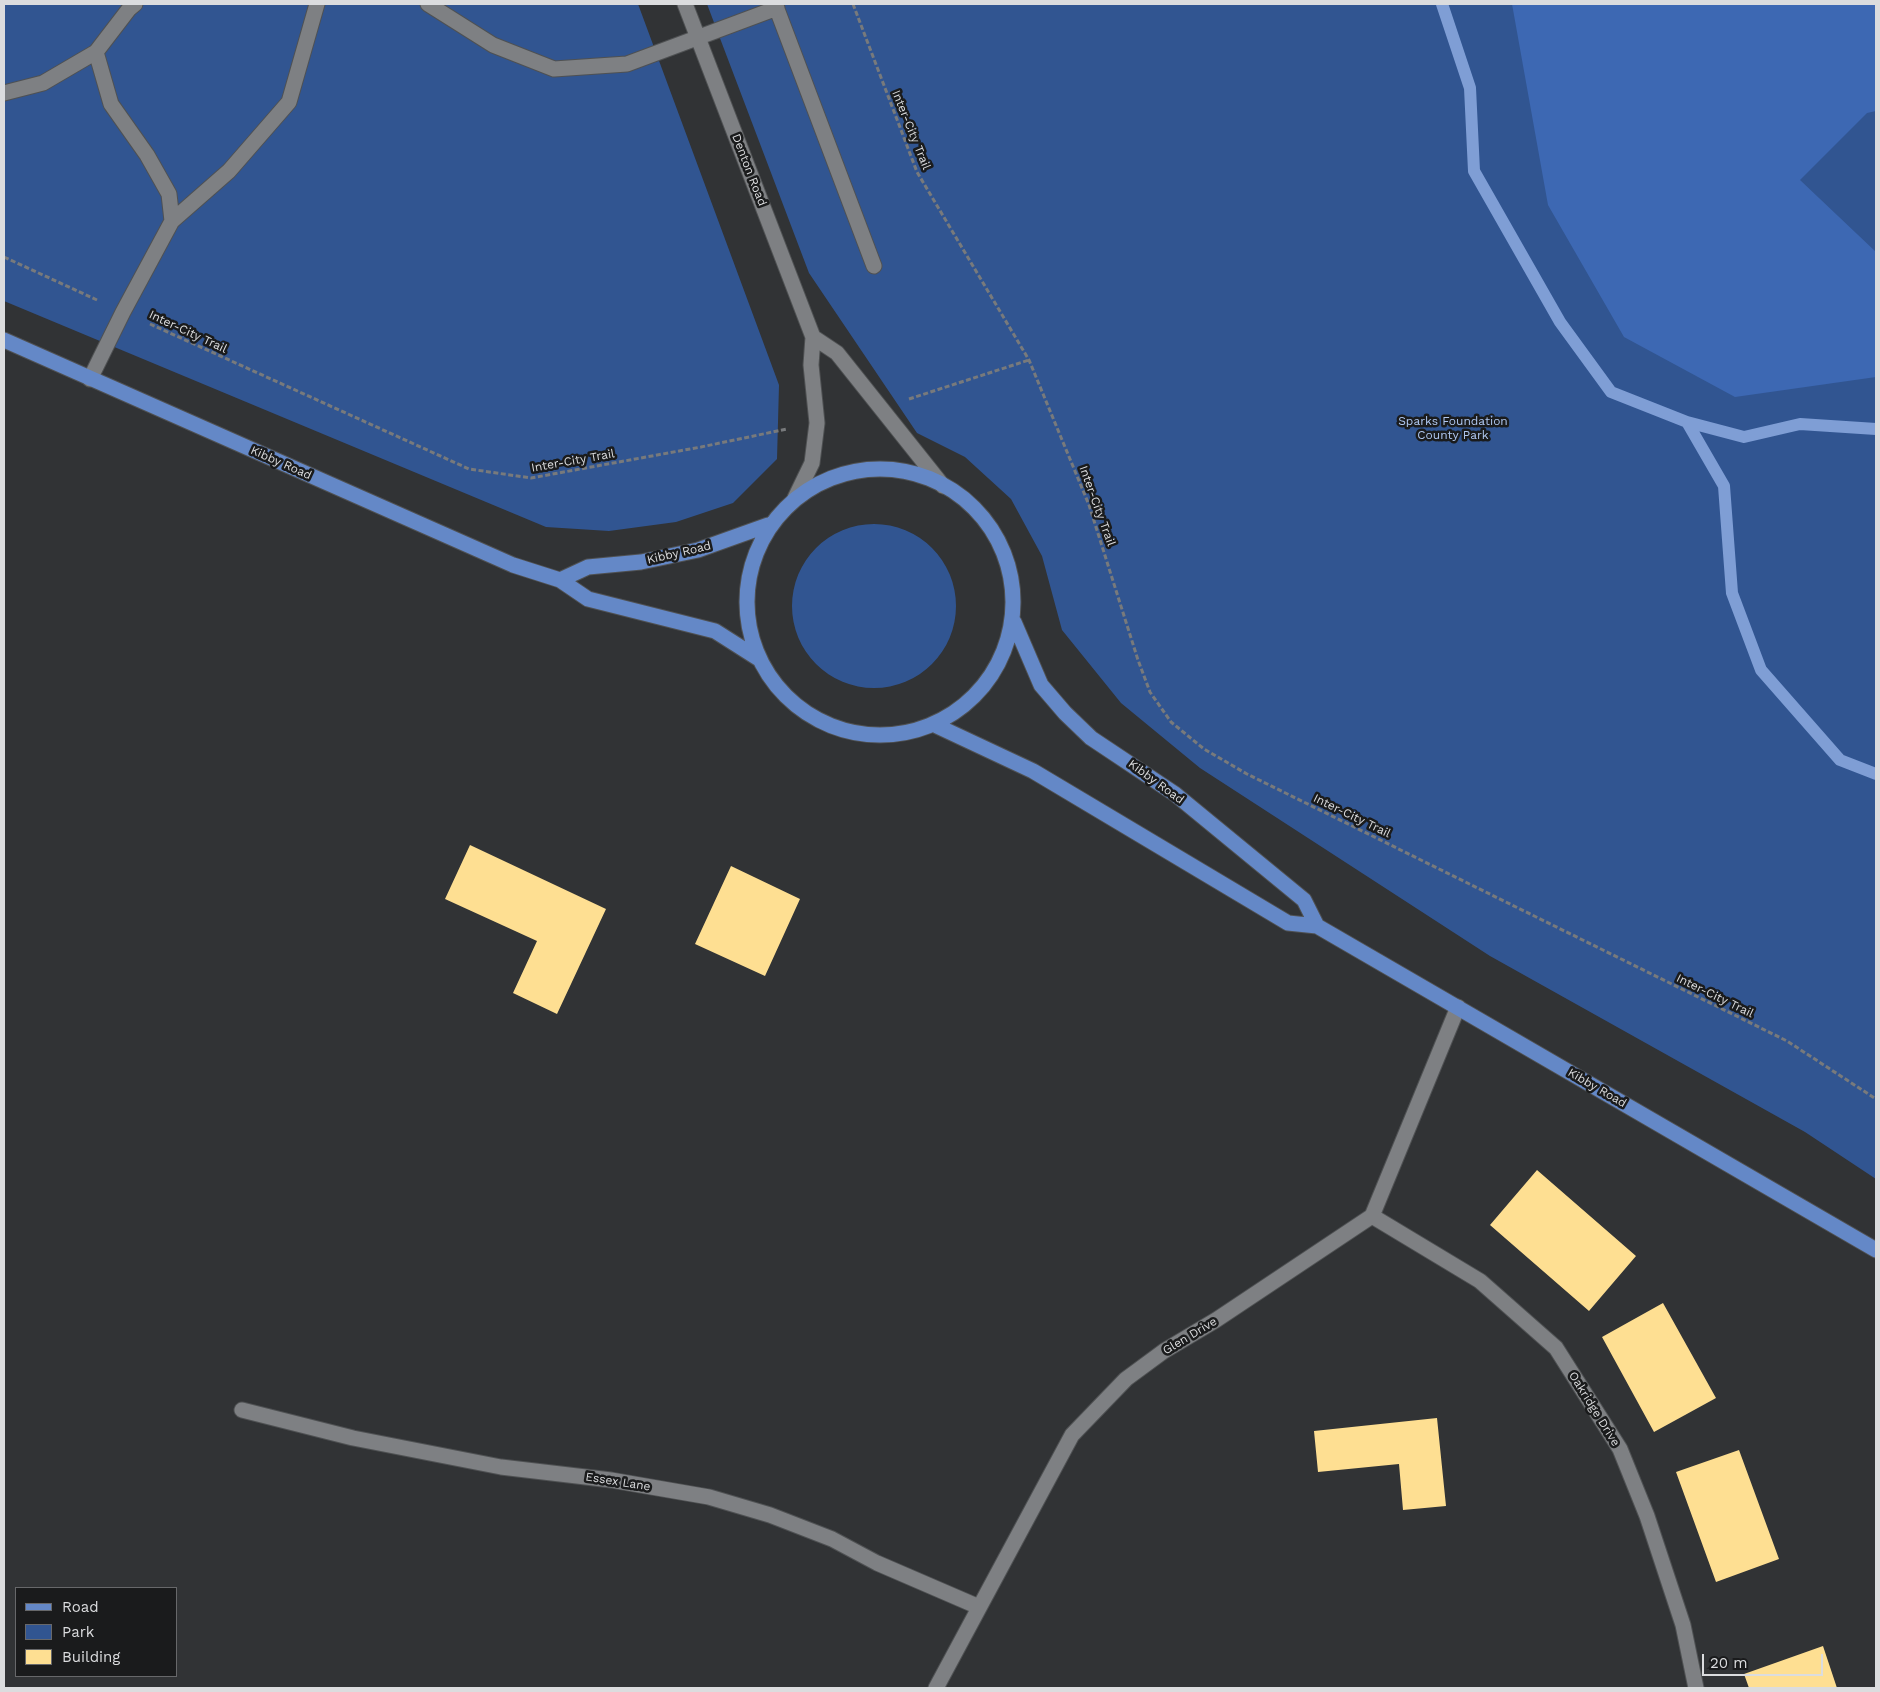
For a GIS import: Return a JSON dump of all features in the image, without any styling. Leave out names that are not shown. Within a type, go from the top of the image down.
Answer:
[{"type":"main road","name":"Kibby Road","points":[[4,340],[513,565],[560,580],[588,599],[715,631],[759,659]]},
{"type":"main road","points":[[877,472],[917,476],[943,486],[969,506],[991,530],[1006,555],[1013,588],[1014,622],[1006,651],[989,682],[968,708],[937,726],[901,730],[860,731],[816,717],[783,693],[759,659],[749,631],[746,594],[755,551],[768,524],[795,498],[823,482],[854,473],[877,472]]},
{"type":"main road","name":"Kibby Road","points":[[560,580],[588,567],[641,562],[698,550],[768,524]]},
{"type":"main road","name":"Kibby Road","points":[[1014,622],[1041,685],[1064,713],[1091,738],[1175,794],[1304,900],[1317,926]]},
{"type":"main road","name":"Kibby Road","points":[[937,726],[1033,771],[1288,924],[1317,926],[1876,1250]]},
{"type":"street","points":[[4,93],[43,83],[96,52],[129,9],[136,4]]},
{"type":"street","points":[[90,379],[123,312],[172,222],[229,171],[289,102],[317,4]]},
{"type":"street","points":[[428,4],[493,46],[554,69],[627,64],[698,38],[776,6],[874,266]]},
{"type":"street","name":"Denton Road","points":[[684,4],[813,337],[811,365],[817,422],[812,462],[795,498]]},
{"type":"street","points":[[96,52],[110,104],[148,155],[169,194],[172,222]]},
{"type":"street","points":[[813,337],[837,353],[943,486]]},
{"type":"street","points":[[1372,1216],[1458,1007]]},
{"type":"street","name":"Glen Drive","points":[[936,1688],[1072,1435],[1126,1379],[1164,1351],[1216,1320],[1372,1216]]},
{"type":"street","name":"Oakridge Drive","points":[[1372,1216],[1480,1281],[1556,1348],[1620,1449],[1647,1516],[1680,1616],[1696,1688]]},
{"type":"street","name":"Essex Lane","points":[[242,1410],[353,1438],[501,1467],[611,1480],[709,1497],[770,1514],[832,1539],[877,1563],[979,1607]]},
{"type":"path","name":"Inter-City Trail","points":[[853,4],[917,172],[1029,360],[1089,505],[1150,692],[1171,722],[1204,749],[1247,774],[1787,1041],[1876,1099]]},
{"type":"path","name":"Inter-City Trail","points":[[4,257],[469,469],[531,478],[701,447],[817,422]]},
{"type":"path","points":[[879,408],[1029,360]]},
{"type":"green space","points":[[4,4],[638,4],[779,385],[777,459],[733,503],[676,522],[609,531],[546,527],[4,301]]},
{"type":"green space","name":"Sparks Foundation County Park","points":[[707,4],[1876,4],[1876,1179],[1805,1132],[1490,956],[1200,768],[1121,703],[1062,630],[1042,556],[1011,499],[965,457],[917,433],[809,273]]},
{"type":"green space","points":[[874,524],[898,528],[919,538],[932,548],[942,561],[952,582],[956,606],[952,630],[942,651],[932,664],[919,674],[898,684],[874,688],[850,684],[829,674],[816,664],[806,651],[796,630],[792,606],[796,582],[806,561],[816,548],[829,538],[850,528]]},
{"type":"shaded area","points":[[1512,4],[1876,4],[1876,111],[1867,113],[1800,180],[1876,252],[1876,377],[1735,397],[1624,337],[1548,205]]},
{"type":"building","points":[[470,845],[606,909],[557,1014],[513,993],[537,941],[445,899]]},
{"type":"building","points":[[731,866],[800,899],[765,976],[695,944]]},
{"type":"building","points":[[1537,1170],[1636,1256],[1589,1311],[1490,1225]]},
{"type":"building","points":[[1663,1303],[1716,1398],[1654,1432],[1602,1337]]},
{"type":"building","points":[[1437,1418],[1446,1506],[1403,1510],[1399,1464],[1318,1472],[1314,1431]]},
{"type":"building","points":[[1739,1450],[1779,1559],[1716,1582],[1676,1472]]},
{"type":"building","points":[[1823,1646],[1837,1688],[1749,1688],[1744,1674]]},
{"type":"waterway","points":[[1442,4],[1470,88],[1474,171],[1560,322],[1611,392],[1687,422],[1724,486],[1732,593],[1761,670],[1840,760],[1876,774]]},
{"type":"waterway","points":[[1687,422],[1744,437],[1800,424],[1876,429]]}]
